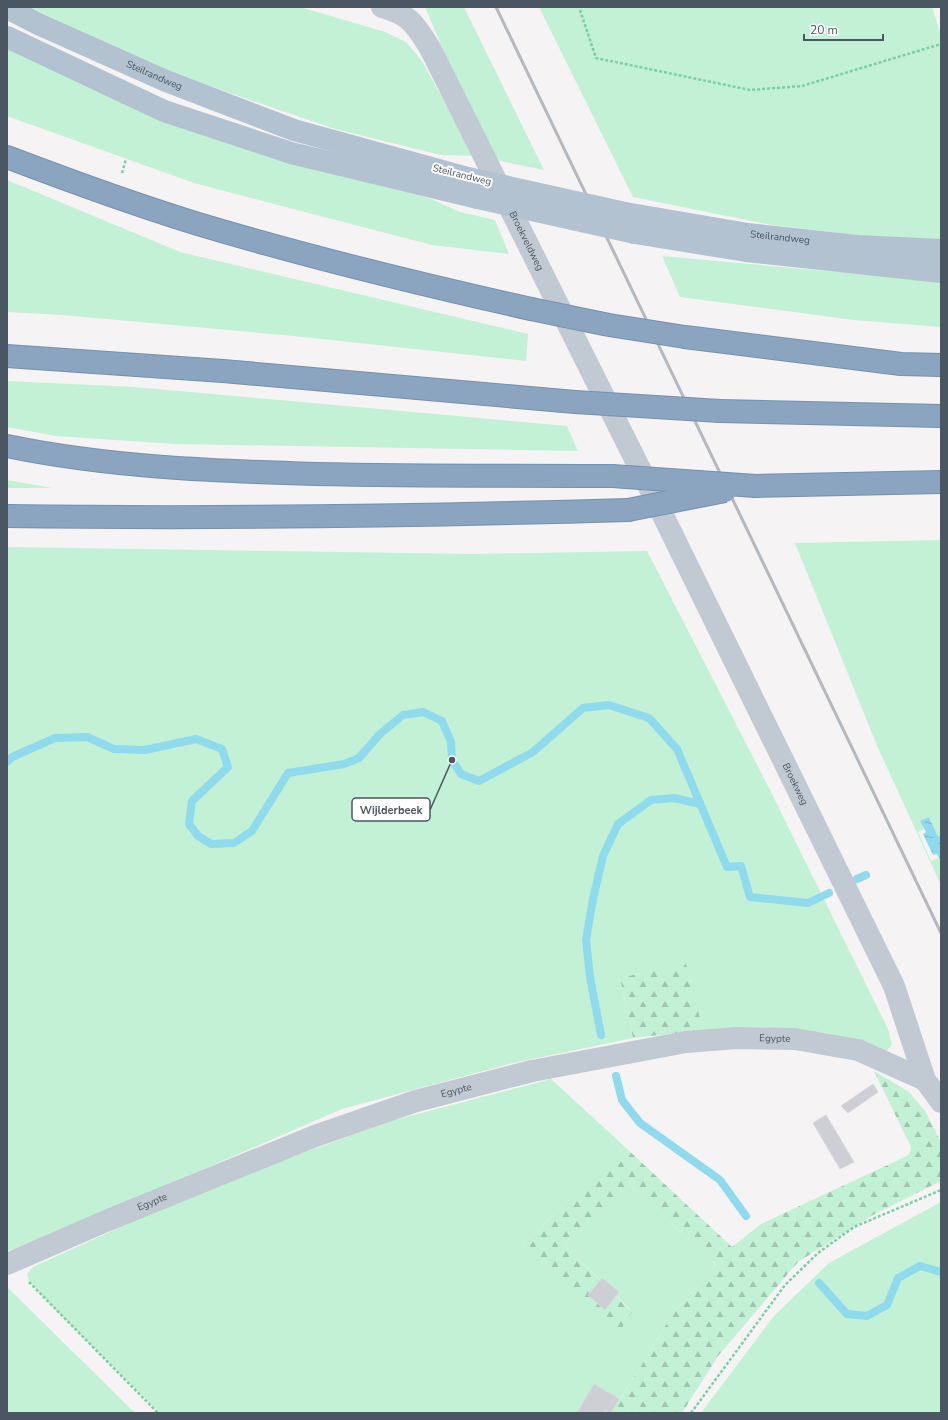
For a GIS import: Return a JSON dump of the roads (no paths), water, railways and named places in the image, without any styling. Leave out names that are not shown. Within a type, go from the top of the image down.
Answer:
[{"type":"highway","points":[[7,157],[74,182],[197,223],[323,259],[531,309],[609,325],[685,337],[901,364],[941,365]]},
{"type":"highway","points":[[7,356],[223,371],[575,402],[720,411],[941,416]]},
{"type":"highway","points":[[7,446],[35,452],[143,465],[250,472],[399,476],[612,476],[756,486],[941,482]]},
{"type":"highway","points":[[7,516],[257,517],[474,515],[628,510],[756,486]]},
{"type":"main road","name":"Steilrandweg","points":[[7,8],[38,24],[166,81],[294,130],[468,178],[625,213],[748,234],[858,246],[941,250]]},
{"type":"main road","name":"Steilrandweg","points":[[7,38],[164,111],[291,153],[478,198],[635,233],[746,251],[941,272]]},
{"type":"street","name":"Broekveldweg","points":[[382,7],[396,11],[415,24],[430,48],[652,493]]},
{"type":"street","name":"Broekweg","points":[[652,493],[894,986],[925,1080]]},
{"type":"street","name":"Egypte","points":[[9,1264],[106,1221],[315,1136],[416,1101],[532,1071],[686,1042],[737,1038],[795,1039],[858,1050],[925,1080]]},
{"type":"street","points":[[925,1080],[941,1102]]},
{"type":"water","points":[[929,817],[937,835],[941,837],[941,862],[937,854],[933,855],[923,834],[926,832],[920,821]]},
{"type":"waterway","points":[[7,762],[12,757],[55,738],[87,737],[114,749],[145,750],[196,739],[222,749],[228,767],[192,801],[189,824],[198,836],[211,844],[234,843],[252,831],[288,773],[344,764],[359,758],[380,734],[403,715],[423,712],[442,721],[451,742],[452,760],[461,774],[479,781],[533,752],[583,708],[609,705],[649,718],[677,749],[727,867],[741,866],[750,897],[808,903],[829,893]]},
{"type":"waterway","points":[[601,1035],[590,977],[586,940],[593,899],[603,856],[618,824],[651,800],[674,798],[700,804]]},
{"type":"waterway","points":[[857,879],[866,875]]},
{"type":"waterway","points":[[616,1076],[622,1100],[640,1123],[720,1180],[746,1216]]},
{"type":"waterway","points":[[819,1283],[847,1314],[867,1316],[887,1305],[898,1278],[920,1266],[941,1272]]},
{"type":"railway","points":[[496,7],[941,933]]},
{"type":"place","name":"Wijlderbeek","points":[[452,760]]}]
